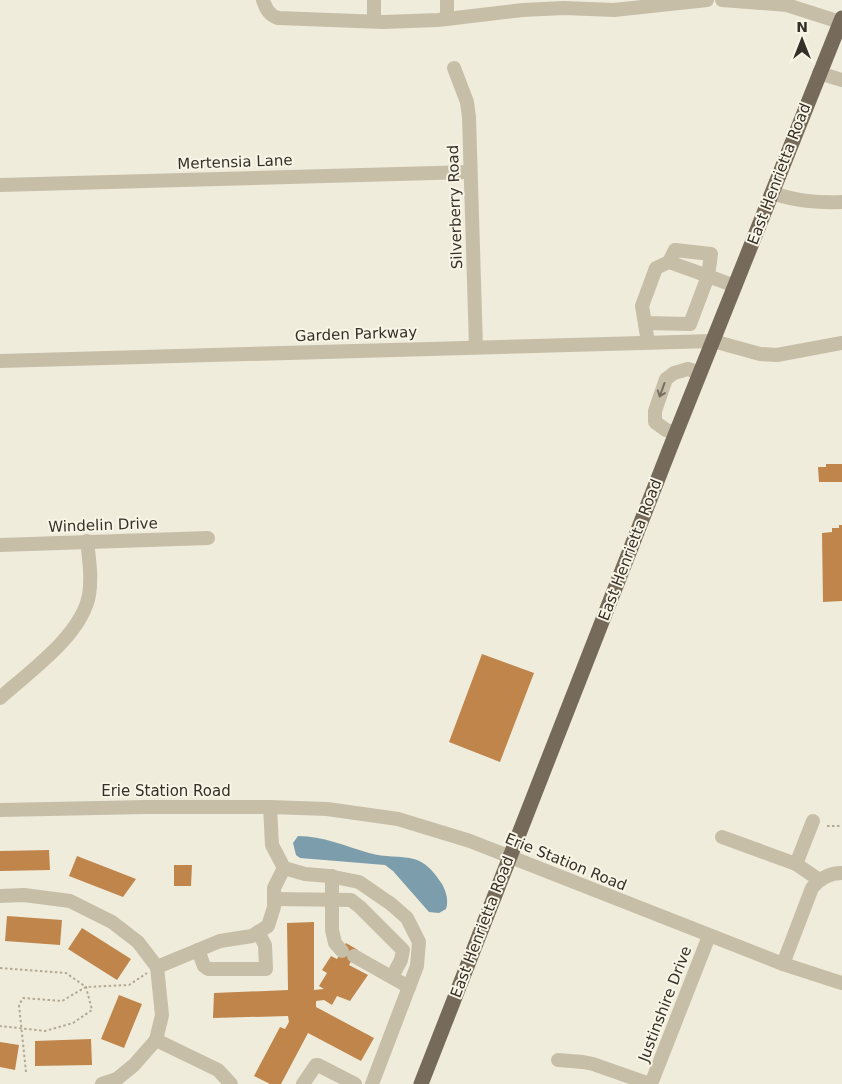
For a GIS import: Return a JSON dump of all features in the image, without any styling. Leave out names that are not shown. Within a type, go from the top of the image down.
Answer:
[{"type":"main road","name":"East Henrietta Road","points":[[421,1084],[509,856],[841,20]]},
{"type":"street","points":[[264,0],[266,9],[272,16],[278,18],[374,21],[447,19],[511,5],[614,10],[668,2],[707,0]]},
{"type":"street","points":[[374,0],[374,21]]},
{"type":"street","points":[[447,0],[447,19]]},
{"type":"street","points":[[722,0],[787,3],[841,20]]},
{"type":"street","name":"Silverberry Road","points":[[454,68],[467,102],[469,117],[476,347]]},
{"type":"street","points":[[819,73],[842,80]]},
{"type":"street","name":"Mertensia Lane","points":[[0,184],[470,172]]},
{"type":"street","points":[[772,193],[794,200],[814,203],[842,202]]},
{"type":"street","points":[[645,324],[690,324],[708,276],[712,254],[675,250],[668,262],[656,268],[642,306],[645,324],[648,342]]},
{"type":"street","points":[[668,262],[735,286]]},
{"type":"street","name":"Garden Parkway","points":[[0,360],[713,340],[760,354],[777,355],[842,343]]},
{"type":"street","points":[[676,433],[666,430],[656,422],[654,411],[666,379],[674,373],[688,369],[700,373]]},
{"type":"street","name":"Windelin Drive","points":[[0,545],[208,538]]},
{"type":"street","points":[[0,698],[62,642],[80,620],[88,596],[90,581],[87,541]]},
{"type":"street","points":[[270,807],[272,845],[284,868],[305,874],[332,876],[359,882],[391,904],[407,918],[419,942],[417,966],[372,1084]]},
{"type":"street","name":"Erie Station Road","points":[[0,810],[270,807],[327,809],[398,819],[444,832],[509,856],[709,936],[783,964],[842,983]]},
{"type":"street","points":[[796,864],[812,821]]},
{"type":"street","points":[[722,837],[796,864],[818,879]]},
{"type":"street","points":[[157,967],[220,941],[252,936],[268,926],[274,907],[274,888],[284,868]]},
{"type":"street","points":[[783,964],[812,888],[818,879],[842,873]]},
{"type":"street","points":[[332,876],[331,898],[334,943],[348,953],[409,987]]},
{"type":"street","points":[[0,896],[24,895],[70,901],[112,922],[138,942],[157,967],[162,1015],[156,1040],[134,1065],[117,1079],[102,1084]]},
{"type":"street","points":[[274,899],[331,898],[351,900],[399,944],[403,950],[403,955],[392,977]]},
{"type":"street","points":[[198,950],[204,966],[208,969],[266,969],[265,945],[258,932]]},
{"type":"street","name":"Justinshire Drive","points":[[650,1084],[709,936]]},
{"type":"street","points":[[156,1040],[218,1070],[231,1084]]},
{"type":"street","points":[[558,1060],[593,1064],[650,1084]]},
{"type":"street","points":[[303,1084],[312,1068],[318,1064],[355,1084]]},
{"type":"path","points":[[826,826],[842,826]]},
{"type":"path","points":[[26,1072],[18,1005],[23,998],[62,1001],[86,987],[129,985],[157,967]]},
{"type":"path","points":[[0,968],[66,973],[86,987],[92,1010],[73,1024],[45,1031],[0,1026]]},
{"type":"water","points":[[298,836],[325,840],[369,853],[418,860],[434,872],[442,884],[447,896],[446,909],[439,913],[429,912],[393,871],[385,865],[300,858],[296,855],[293,843]]},
{"type":"building","points":[[826,464],[842,464],[842,482],[819,482],[818,467],[826,467]]},
{"type":"building","points":[[839,525],[842,525],[842,601],[823,602],[822,533],[832,532],[832,528],[839,528]]},
{"type":"building","points":[[482,654],[534,673],[500,762],[449,742]]},
{"type":"building","points":[[49,850],[50,870],[0,871],[0,851]]},
{"type":"building","points":[[77,856],[136,879],[123,897],[69,876]]},
{"type":"building","points":[[174,865],[192,865],[191,886],[174,886]]},
{"type":"building","points":[[7,916],[62,920],[60,945],[5,941]]},
{"type":"building","points":[[314,922],[314,990],[324,989],[319,986],[327,973],[322,970],[331,956],[337,959],[346,943],[358,950],[349,965],[368,975],[350,1001],[337,996],[332,1005],[324,1000],[316,1001],[316,1007],[374,1038],[361,1061],[308,1033],[281,1084],[270,1084],[254,1076],[280,1027],[285,1029],[289,1022],[288,1016],[213,1018],[214,993],[288,990],[287,923]]},
{"type":"building","points":[[82,928],[131,959],[117,980],[68,949]]},
{"type":"building","points":[[119,995],[142,1004],[124,1048],[101,1039]]},
{"type":"building","points":[[91,1039],[92,1065],[35,1066],[35,1041]]},
{"type":"building","points":[[0,1042],[19,1045],[15,1070],[0,1067]]}]
